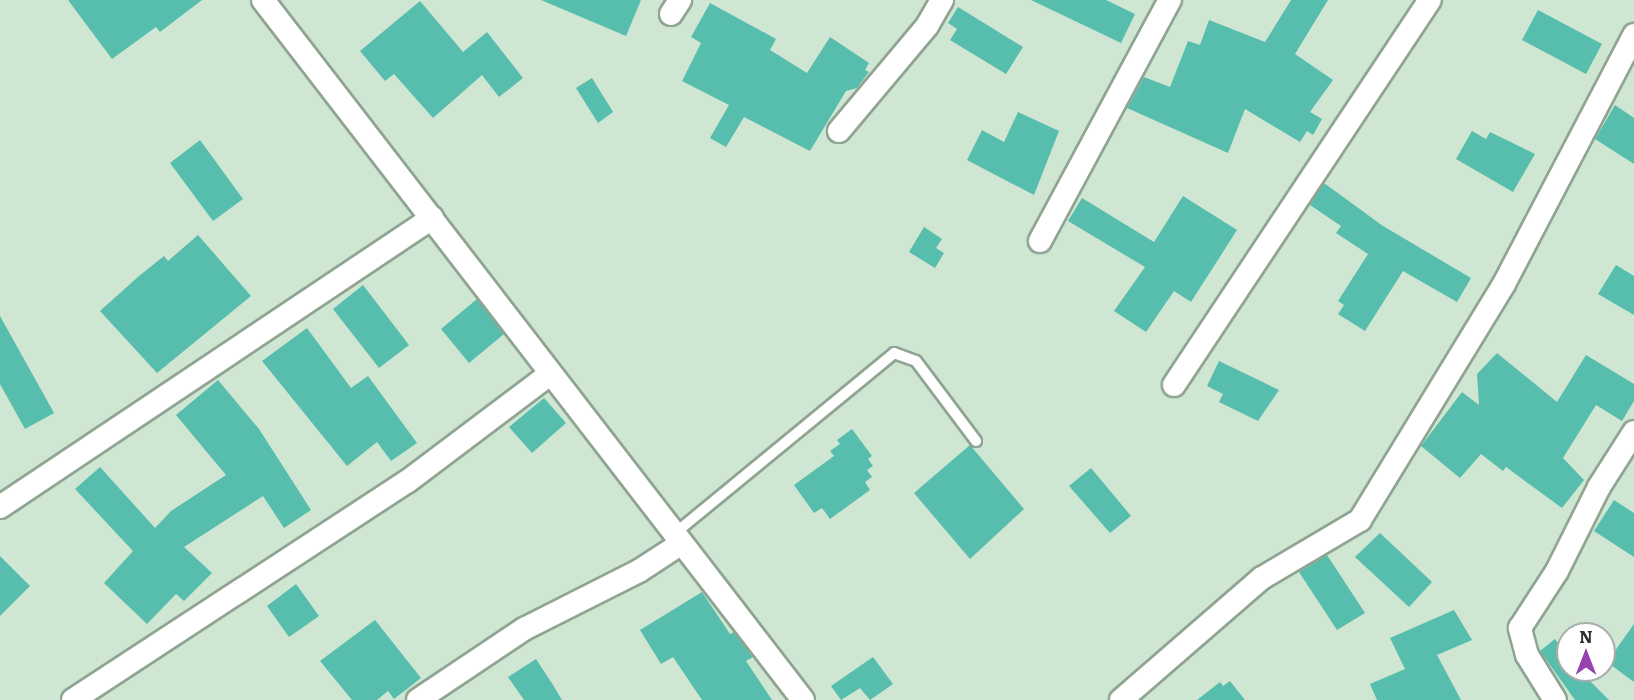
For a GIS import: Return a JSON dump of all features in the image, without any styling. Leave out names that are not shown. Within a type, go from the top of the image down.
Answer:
[{"type":"street","points":[[263,0],[803,700]]},
{"type":"street","points":[[839,131],[927,26],[942,0]]},
{"type":"street","points":[[1040,241],[1170,0]]},
{"type":"street","points":[[1174,385],[1430,0]]},
{"type":"street","points":[[1121,700],[1262,578],[1360,520],[1504,284],[1634,35]]},
{"type":"street","points":[[0,507],[432,218]]},
{"type":"street","points":[[74,700],[408,481],[550,374]]},
{"type":"street","points":[[1555,700],[1527,655],[1520,627],[1557,571],[1599,487],[1634,432]]},
{"type":"street","points":[[418,700],[524,629],[639,571],[678,539]]},
{"type":"lane","points":[[678,539],[894,353],[916,361],[976,441]]},
{"type":"building","points":[[68,0],[202,0],[160,32],[156,27],[112,59]]},
{"type":"building","points":[[541,0],[641,0],[626,36]]},
{"type":"building","points":[[1031,0],[1106,0],[1135,14],[1121,43]]},
{"type":"building","points":[[1291,0],[1328,0],[1295,54],[1333,80],[1310,112],[1322,119],[1313,135],[1307,131],[1300,142],[1245,109],[1228,153],[1127,108],[1144,77],[1170,87],[1188,41],[1200,45],[1209,20],[1265,42]]},
{"type":"building","points":[[420,1],[463,52],[487,32],[523,78],[499,97],[482,75],[433,118],[394,74],[385,81],[360,51]]},
{"type":"building","points":[[710,3],[776,39],[770,50],[807,73],[830,37],[869,63],[865,70],[869,72],[857,88],[846,91],[810,151],[744,117],[726,147],[710,138],[729,105],[682,81],[701,43],[691,37]]},
{"type":"building","points":[[958,7],[1023,47],[1006,74],[950,40],[957,29],[948,23]]},
{"type":"building","points":[[1538,10],[1602,44],[1586,74],[1522,40]]},
{"type":"building","points":[[592,78],[613,112],[598,123],[576,88]]},
{"type":"building","points":[[1615,105],[1634,118],[1634,164],[1595,139]]},
{"type":"building","points":[[1018,112],[1059,131],[1034,195],[967,160],[982,130],[1004,142]]},
{"type":"building","points":[[1472,131],[1486,139],[1490,132],[1535,154],[1513,192],[1456,159]]},
{"type":"building","points":[[200,140],[243,199],[213,221],[170,163]]},
{"type":"building","points":[[1324,183],[1383,226],[1471,278],[1457,302],[1403,271],[1365,331],[1338,314],[1344,305],[1338,301],[1368,254],[1336,233],[1341,226],[1310,205]]},
{"type":"building","points":[[1183,196],[1237,230],[1191,302],[1174,291],[1146,332],[1114,311],[1145,267],[1068,221],[1082,198],[1154,242]]},
{"type":"building","points":[[924,227],[942,239],[936,248],[944,253],[935,268],[909,252]]},
{"type":"building","points":[[198,235],[251,296],[157,373],[100,311],[164,256],[168,261]]},
{"type":"building","points":[[1616,265],[1634,276],[1634,315],[1598,294]]},
{"type":"building","points":[[363,285],[409,345],[379,368],[333,309]]},
{"type":"building","points":[[477,299],[504,334],[469,363],[441,329]]},
{"type":"building","points":[[0,316],[54,413],[25,429],[0,384]]},
{"type":"building","points":[[307,328],[351,388],[368,376],[417,443],[391,461],[377,442],[347,466],[262,361]]},
{"type":"building","points":[[1497,353],[1557,402],[1586,355],[1634,384],[1634,401],[1622,421],[1596,405],[1563,458],[1584,480],[1562,508],[1506,467],[1503,471],[1481,454],[1460,478],[1421,446],[1462,392],[1479,405],[1477,374]]},
{"type":"building","points":[[1219,361],[1279,390],[1258,421],[1219,402],[1223,394],[1207,386]]},
{"type":"building","points":[[218,380],[259,429],[311,510],[284,528],[263,496],[184,547],[212,573],[184,601],[176,594],[147,624],[104,583],[133,551],[75,489],[100,467],[155,528],[171,511],[226,475],[176,415]]},
{"type":"building","points":[[544,398],[566,423],[532,453],[509,427]]},
{"type":"building","points":[[852,429],[872,456],[868,459],[873,466],[867,470],[872,477],[865,482],[870,490],[830,519],[822,508],[814,513],[794,485],[834,456],[830,451],[840,444],[837,440]]},
{"type":"building","points":[[970,445],[1024,509],[970,559],[914,493]]},
{"type":"building","points":[[1091,468],[1131,516],[1110,533],[1069,486]]},
{"type":"building","points":[[1614,500],[1634,513],[1634,557],[1594,531]]},
{"type":"building","points":[[1380,533],[1432,582],[1409,607],[1355,557]]},
{"type":"building","points":[[1327,555],[1365,613],[1337,630],[1299,572]]},
{"type":"building","points":[[0,556],[30,586],[0,616]]},
{"type":"building","points":[[296,584],[319,616],[289,637],[267,606]]},
{"type":"building","points":[[702,592],[730,634],[734,632],[753,657],[746,661],[772,700],[702,700],[673,657],[661,664],[640,630]]},
{"type":"building","points":[[1454,610],[1472,640],[1437,655],[1461,700],[1377,700],[1370,684],[1405,669],[1390,638]]},
{"type":"building","points":[[375,620],[421,678],[394,699],[388,691],[377,700],[352,700],[320,661]]},
{"type":"building","points":[[1634,624],[1634,682],[1616,669],[1616,649]]},
{"type":"building","points":[[1556,640],[1556,673],[1540,651]]},
{"type":"building","points":[[873,657],[893,684],[870,700],[860,688],[841,700],[831,686]]},
{"type":"building","points":[[536,659],[562,700],[524,700],[508,677]]},
{"type":"building","points":[[1230,681],[1245,700],[1197,700],[1220,682],[1223,686]]},
{"type":"building","points":[[1562,682],[1591,682],[1609,700],[1575,700]]}]
